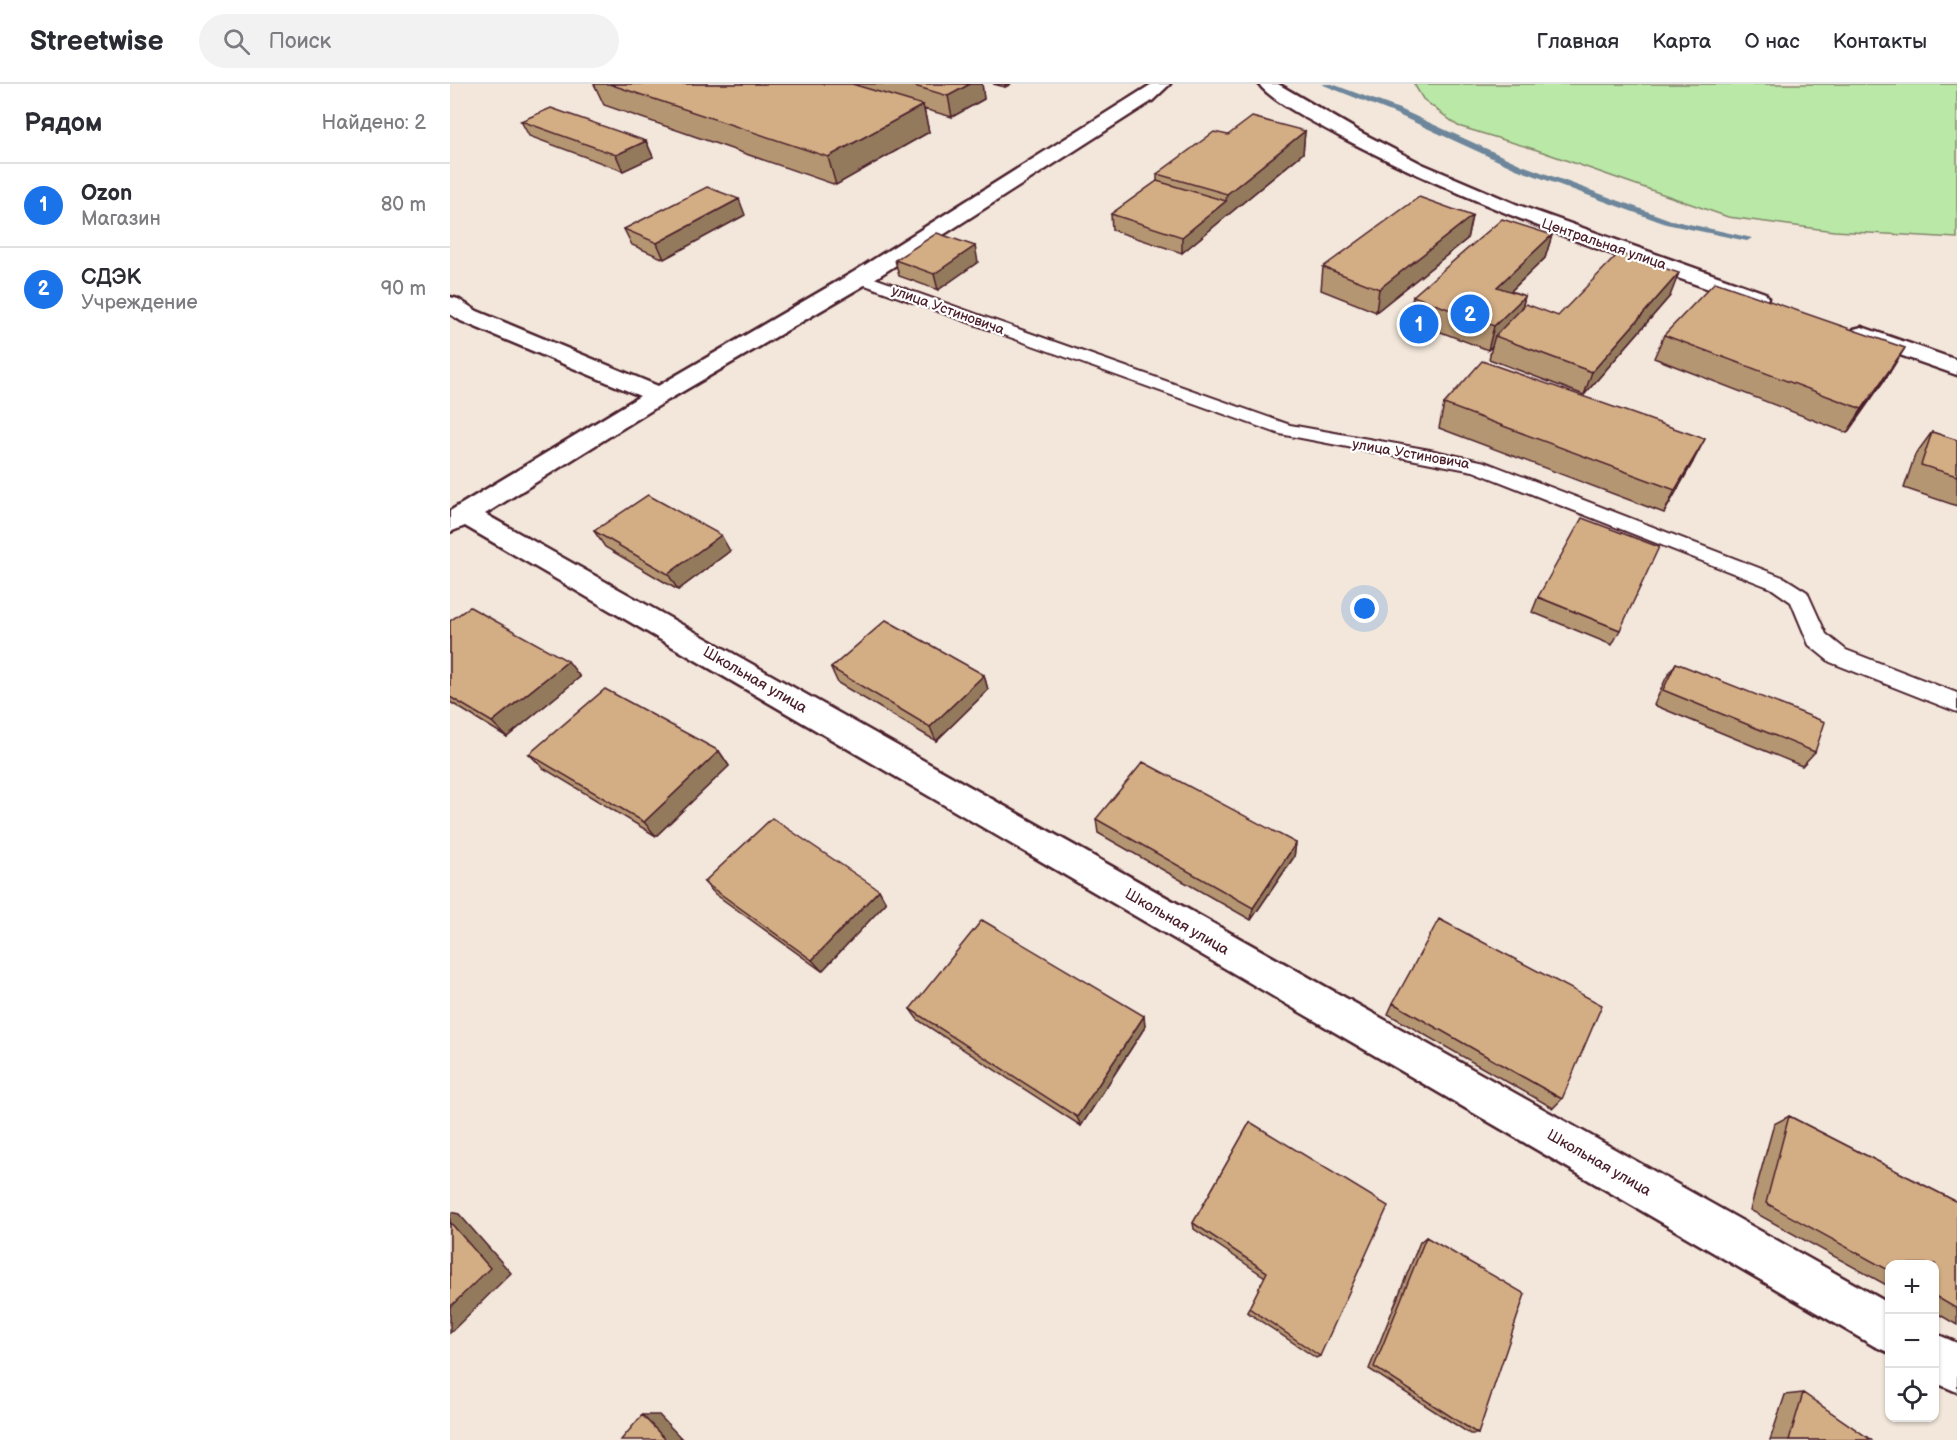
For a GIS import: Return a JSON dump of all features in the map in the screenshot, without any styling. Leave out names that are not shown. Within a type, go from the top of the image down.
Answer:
[{"type":"street","points":[[457,519],[659,395],[860,278],[1146,98],[1162,84]]},
{"type":"street","name":"Центральная улица","points":[[1267,84],[1300,108],[1398,160],[1515,213],[1780,306]]},
{"type":"street","points":[[450,304],[469,316],[659,395]]},
{"type":"street","points":[[1846,329],[1957,368]]},
{"type":"street","name":"Школьная улица","points":[[457,519],[1885,1327]]},
{"type":"street","points":[[1939,1358],[1957,1368]]},
{"type":"lane","name":"улица Устиновича","points":[[860,278],[1286,430],[1339,442],[1442,457],[1500,475],[1778,583],[1800,597],[1817,639],[1839,656],[1957,703]]},
{"type":"green space","points":[[1414,84],[1957,84],[1957,238],[1834,231],[1728,217],[1537,150],[1458,126],[1423,99]]},
{"type":"building","points":[[609,84],[852,84],[923,105],[828,157]]},
{"type":"building","points":[[908,84],[970,84],[948,96]]},
{"type":"building","points":[[551,108],[646,141],[616,155],[521,121]]},
{"type":"building","points":[[1252,117],[1305,131],[1227,194],[1157,174],[1214,132],[1228,135]]},
{"type":"building","points":[[1157,181],[1226,201],[1182,237],[1111,214]]},
{"type":"building","points":[[707,187],[739,199],[657,243],[624,229]]},
{"type":"building","points":[[1419,197],[1472,216],[1379,289],[1323,267]]},
{"type":"building","points":[[1502,219],[1552,235],[1497,287],[1525,296],[1494,326],[1413,296]]},
{"type":"building","points":[[937,233],[975,246],[934,274],[895,260]]},
{"type":"building","points":[[1619,253],[1679,273],[1592,372],[1495,336],[1526,304],[1558,316]]},
{"type":"building","points":[[1715,282],[1905,348],[1862,409],[1664,335]]},
{"type":"building","points":[[1482,361],[1705,439],[1675,490],[1444,404]]},
{"type":"building","points":[[1932,432],[1957,440],[1957,476],[1921,465]]},
{"type":"building","points":[[648,495],[721,535],[668,574],[594,531]]},
{"type":"building","points":[[1582,518],[1659,547],[1620,630],[1538,597]]},
{"type":"building","points":[[470,607],[568,661],[492,722],[450,697],[450,621]]},
{"type":"building","points":[[886,620],[984,675],[930,727],[831,668]]},
{"type":"building","points":[[1676,663],[1825,722],[1815,752],[1663,690]]},
{"type":"building","points":[[605,689],[719,751],[644,822],[529,754]]},
{"type":"building","points":[[1143,762],[1296,843],[1253,908],[1096,819]]},
{"type":"building","points":[[772,818],[879,890],[812,960],[704,882]]},
{"type":"building","points":[[1439,919],[1602,1005],[1562,1099],[1393,1003]]},
{"type":"building","points":[[982,920],[1144,1016],[1077,1117],[910,1009]]},
{"type":"building","points":[[1789,1116],[1957,1202],[1957,1309],[1939,1298],[1939,1260],[1885,1260],[1885,1268],[1766,1203]]},
{"type":"building","points":[[1250,1122],[1388,1206],[1320,1356],[1249,1308],[1267,1272],[1193,1223]]},
{"type":"building","points":[[450,1222],[490,1268],[450,1307]]},
{"type":"building","points":[[1426,1237],[1525,1294],[1478,1434],[1374,1367]]},
{"type":"building","points":[[1803,1393],[1871,1440],[1789,1440]]},
{"type":"building","points":[[642,1415],[666,1440],[621,1440]]},
{"type":"waterway","points":[[1325,84],[1399,112],[1519,167],[1669,222],[1747,238]]},
{"type":"place","name":"СДЭК","points":[[1470,314]]},
{"type":"place","name":"Ozon","points":[[1419,324]]}]
